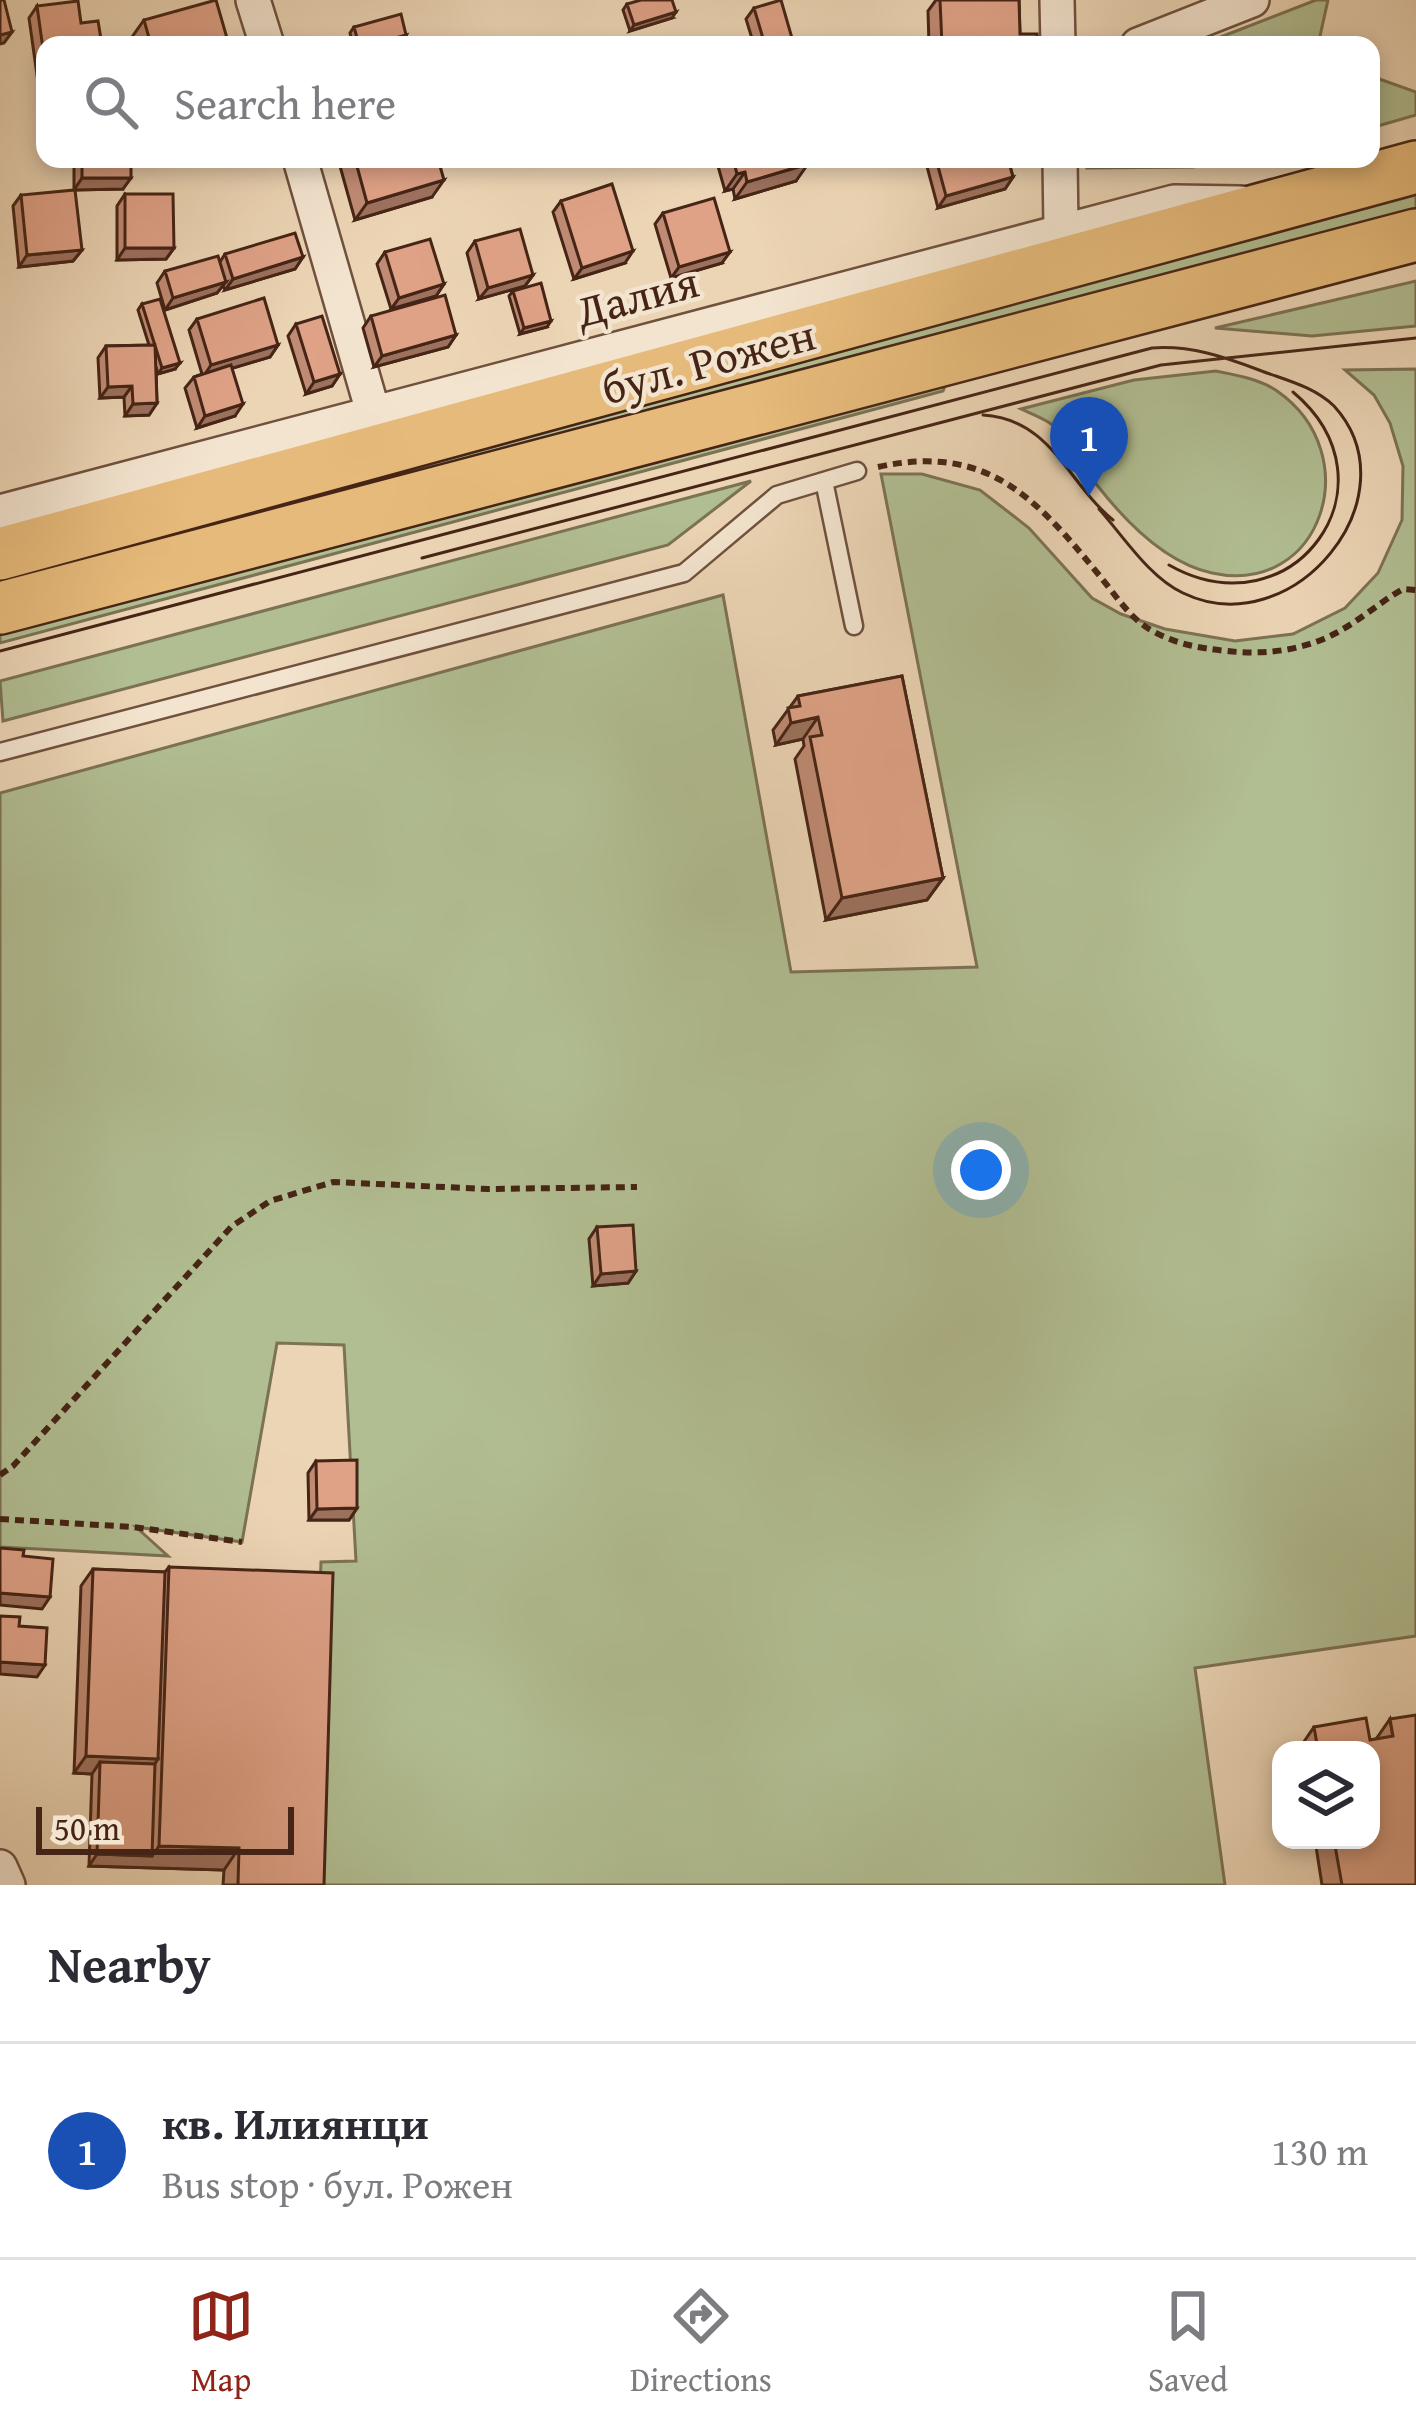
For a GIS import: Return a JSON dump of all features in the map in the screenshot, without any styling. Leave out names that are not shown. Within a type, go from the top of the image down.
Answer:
[{"type":"main road","name":"бул. Рожен","points":[[0,554],[1416,167]]},
{"type":"main road","name":"бул. Рожен","points":[[0,608],[1416,235]]},
{"type":"street","points":[[254,0],[264,36]]},
{"type":"street","points":[[1057,0],[1058,36]]},
{"type":"street","points":[[1161,36],[1252,0]]},
{"type":"street","points":[[303,168],[374,412]]},
{"type":"street","points":[[1060,168],[1061,230]]},
{"type":"street","name":"Далия","points":[[0,512],[1174,202],[1302,199]]},
{"type":"street","points":[[0,1867],[8,1885]]},
{"type":"lane","points":[[0,752],[683,573],[777,495],[857,471]]},
{"type":"lane","points":[[824,481],[854,626]]},
{"type":"path","points":[[857,471],[898,462],[984,469],[1018,488],[1050,515],[1145,626],[1188,647],[1260,655],[1304,645],[1336,634],[1403,589],[1416,590]]},
{"type":"path","points":[[0,1475],[74,1401],[232,1226],[270,1201],[333,1182],[488,1190],[637,1187]]},
{"type":"path","points":[[0,1519],[133,1527],[242,1541]]},
{"type":"green space","points":[[1316,0],[1328,0],[1320,36],[1223,36]]},
{"type":"green space","points":[[1380,79],[1416,92],[1416,115],[1380,125]]},
{"type":"green space","points":[[1416,195],[1416,213],[0,591],[0,571]]},
{"type":"green space","points":[[1416,281],[1416,326],[1312,336],[1215,328]]},
{"type":"green space","points":[[1416,369],[1416,1636],[1195,1668],[1225,1885],[309,1885],[321,1562],[356,1561],[344,1345],[277,1343],[242,1542],[136,1527],[168,1556],[0,1547],[0,793],[723,595],[791,972],[977,967],[881,474],[922,474],[980,490],[1029,528],[1092,598],[1121,614],[1165,629],[1235,641],[1293,634],[1345,608],[1378,573],[1402,520],[1403,466],[1390,423],[1374,395],[1345,370]]},
{"type":"green space","points":[[1216,371],[1256,380],[1277,391],[1305,418],[1321,449],[1325,483],[1320,515],[1305,543],[1281,564],[1250,575],[1212,573],[1162,550],[1108,499],[1056,428],[1021,409],[1134,380]]},
{"type":"green space","points":[[949,377],[943,391],[0,643],[0,629]]},
{"type":"green space","points":[[751,481],[668,545],[3,721],[0,681]]},
{"type":"building","points":[[0,0],[4,0],[12,32],[0,35]]},
{"type":"building","points":[[216,0],[226,36],[148,36],[144,20]]},
{"type":"building","points":[[672,0],[676,12],[634,25],[627,4]]},
{"type":"building","points":[[781,0],[791,36],[762,36],[754,8]]},
{"type":"building","points":[[940,0],[1019,0],[1020,34],[1037,34],[1037,36],[942,36]]},
{"type":"building","points":[[78,1],[81,23],[98,21],[100,36],[41,36],[37,6]]},
{"type":"building","points":[[401,14],[406,35],[356,36],[354,27]]},
{"type":"building","points":[[82,168],[131,168],[131,178],[82,178]]},
{"type":"building","points":[[357,168],[441,168],[444,180],[367,203]]},
{"type":"building","points":[[735,168],[794,168],[747,182],[745,172],[737,174]]},
{"type":"building","points":[[938,168],[1010,168],[1013,177],[946,196]]},
{"type":"building","points":[[612,184],[633,251],[582,268],[561,201]]},
{"type":"building","points":[[75,190],[82,250],[27,255],[21,195]]},
{"type":"building","points":[[125,194],[173,194],[174,248],[125,248]]},
{"type":"building","points":[[714,198],[730,252],[679,267],[663,213]]},
{"type":"building","points":[[520,229],[533,275],[488,288],[475,241]]},
{"type":"building","points":[[295,233],[303,257],[233,279],[225,254]]},
{"type":"building","points":[[430,239],[444,284],[399,298],[385,252]]},
{"type":"building","points":[[218,256],[226,282],[173,298],[165,271]]},
{"type":"building","points":[[541,283],[551,321],[524,328],[513,291]]},
{"type":"building","points":[[445,295],[456,335],[382,356],[371,316]]},
{"type":"building","points":[[264,298],[278,345],[211,365],[197,319]]},
{"type":"building","points":[[160,299],[180,363],[162,368],[142,304]]},
{"type":"building","points":[[322,316],[340,374],[314,382],[296,324]]},
{"type":"building","points":[[155,345],[157,403],[133,404],[132,386],[108,387],[106,346]]},
{"type":"building","points":[[231,365],[243,404],[205,416],[194,377]]},
{"type":"building","points":[[902,676],[943,878],[842,898],[810,737],[822,735],[818,717],[791,723],[788,708],[800,706],[798,696]]},
{"type":"building","points":[[633,1225],[636,1271],[601,1274],[597,1227]]},
{"type":"building","points":[[357,1460],[357,1508],[317,1509],[316,1461]]},
{"type":"building","points":[[0,1548],[53,1559],[50,1597],[0,1593]]},
{"type":"building","points":[[169,1567],[333,1573],[324,1885],[238,1885],[239,1848],[159,1846]]},
{"type":"building","points":[[93,1569],[165,1572],[158,1759],[86,1756]]},
{"type":"building","points":[[0,1616],[20,1617],[19,1626],[47,1628],[45,1665],[0,1662]]},
{"type":"building","points":[[1416,1715],[1416,1885],[1342,1885],[1336,1849],[1380,1849],[1380,1741],[1316,1741],[1314,1727],[1366,1718],[1370,1740],[1393,1736],[1390,1719]]},
{"type":"building","points":[[100,1762],[155,1764],[152,1856],[97,1854]]},
{"type":"tram line","points":[[422,558],[1161,365],[1416,338]]},
{"type":"tram line","points":[[0,651],[1152,348],[1207,353],[1308,388],[1334,406],[1356,442],[1360,481],[1351,519],[1331,553],[1301,581],[1265,599],[1224,604],[1183,593],[1148,567],[1099,509]]},
{"type":"tram line","points":[[1169,565],[1214,581],[1256,580],[1292,565],[1319,539],[1335,506],[1337,468],[1324,429],[1293,392]]},
{"type":"tram line","points":[[983,415],[1006,419],[1042,440],[1113,520]]},
{"type":"place","name":"кв. Илиянци","points":[[1089,496]]}]
